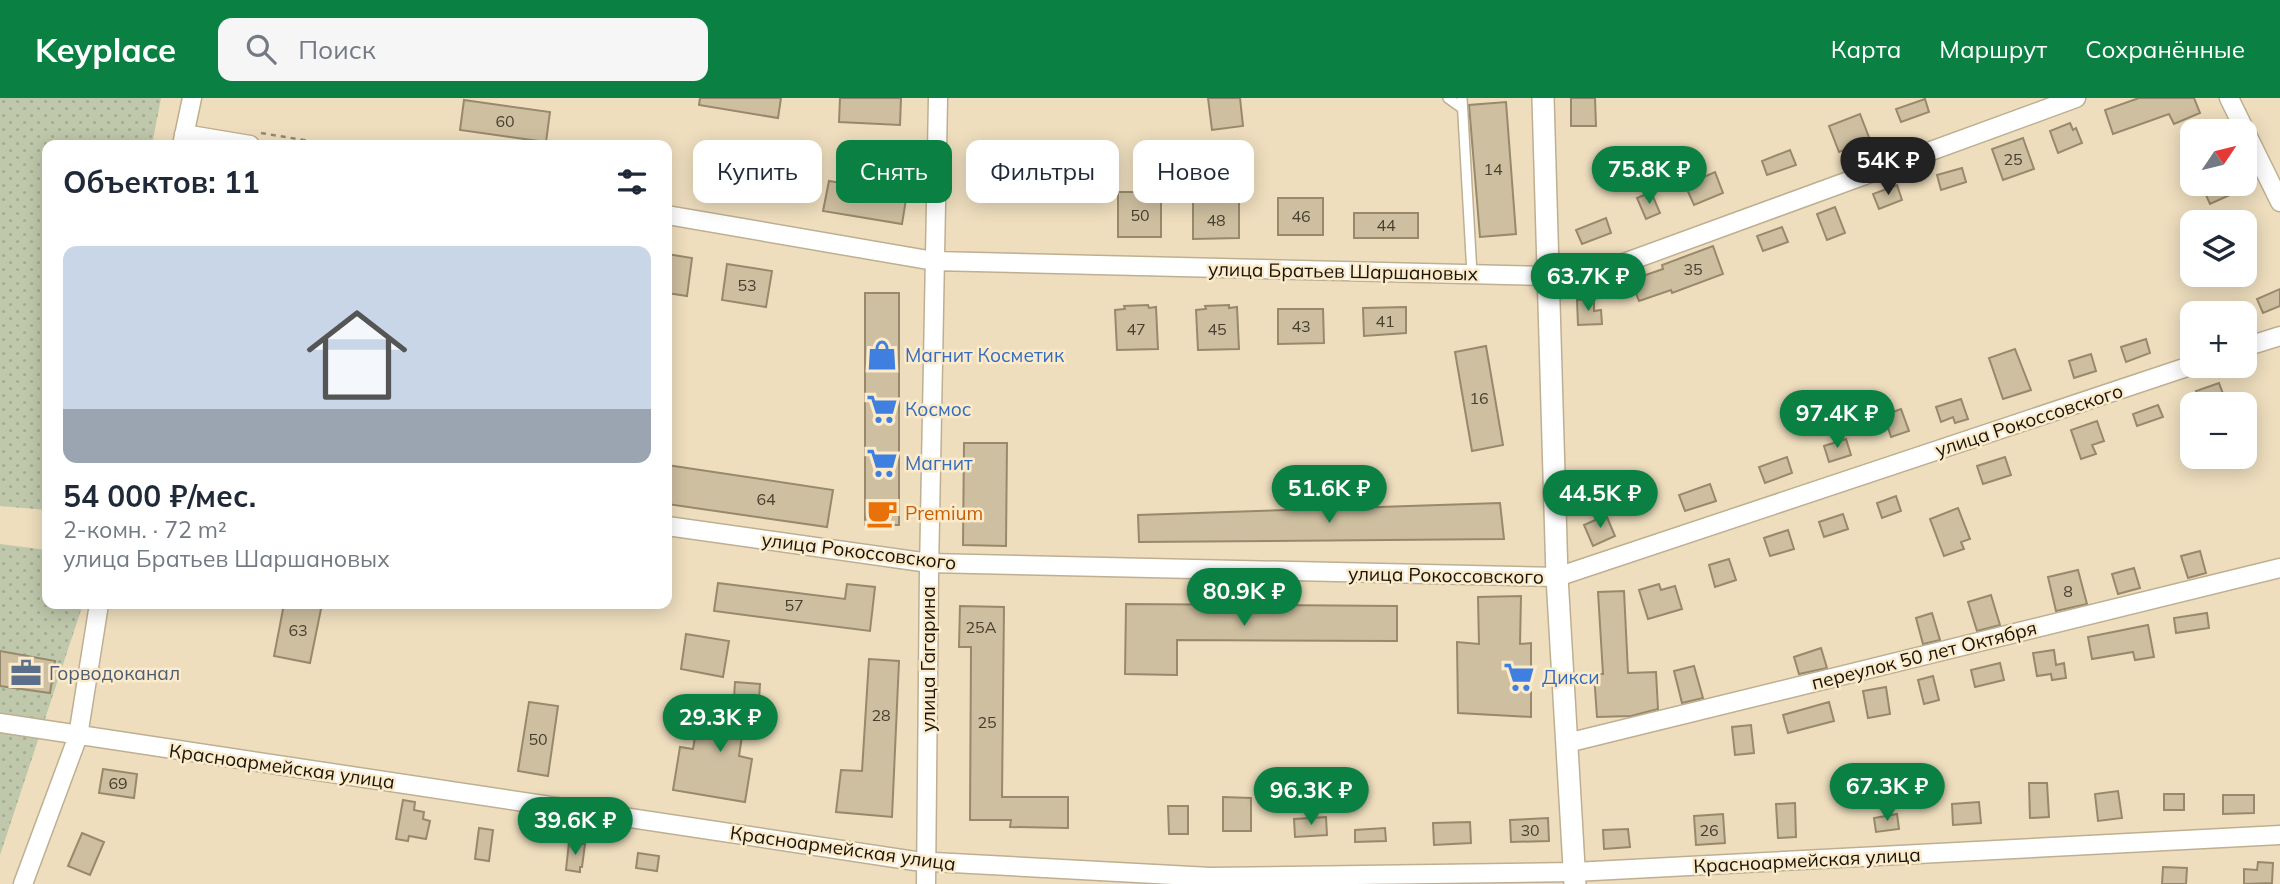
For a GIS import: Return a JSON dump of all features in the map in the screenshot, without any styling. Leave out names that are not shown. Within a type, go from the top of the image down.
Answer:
[{"type":"street","points":[[192,98],[183,140],[253,139]]},
{"type":"street","name":"улица Гагарина","points":[[926,884],[938,98]]},
{"type":"street","points":[[1543,98],[1558,577],[1575,878]]},
{"type":"street","name":"улица Братьев Шаршановых","points":[[672,216],[934,261],[1591,275],[2076,98]]},
{"type":"street","points":[[2229,98],[2280,202]]},
{"type":"street","points":[[2257,343],[2280,336]]},
{"type":"street","name":"улица Рокоссовского","points":[[672,527],[929,563],[1558,577],[2180,369]]},
{"type":"street","name":"переулок 50 лет Октября","points":[[1567,743],[2280,568]]},
{"type":"street","points":[[23,884],[78,736],[98,609]]},
{"type":"street","name":"Красноармейская улица","points":[[0,723],[927,862],[1210,877],[1575,878],[2280,835]]},
{"type":"lane","points":[[1448,98],[1462,103],[1472,274]]},
{"type":"green space","points":[[0,98],[161,98],[153,140],[42,140],[42,510],[0,506]]},
{"type":"green space","points":[[0,544],[42,549],[42,609],[81,609],[0,855]]},
{"type":"building","points":[[700,98],[781,98],[778,118],[699,105]]},
{"type":"building","points":[[840,98],[901,98],[900,125],[839,122]]},
{"type":"building","points":[[1208,98],[1240,98],[1243,126],[1212,130]]},
{"type":"building","points":[[1571,98],[1595,98],[1596,126],[1571,126]]},
{"type":"building","points":[[2139,98],[2194,98],[2200,113],[2180,119],[2174,124],[2169,114],[2113,134],[2105,110]]},
{"type":"building","points":[[1925,99],[1929,112],[1901,122],[1896,109]]},
{"type":"building","points":[[464,100],[550,112],[546,140],[460,130]]},
{"type":"building","points":[[1506,102],[1516,234],[1480,237],[1469,105]]},
{"type":"building","points":[[1860,114],[1870,140],[1839,152],[1829,126]]},
{"type":"building","points":[[2070,123],[2073,130],[2076,128],[2082,143],[2058,153],[2050,131]]},
{"type":"building","points":[[2023,138],[2034,169],[2003,180],[1992,149]]},
{"type":"building","points":[[1790,150],[1796,165],[1767,175],[1762,161]]},
{"type":"building","points":[[1962,168],[1966,182],[1941,190],[1937,175]]},
{"type":"building","points":[[1715,172],[1723,193],[1694,205],[1685,185]]},
{"type":"building","points":[[829,181],[836,182],[836,203],[905,203],[902,224],[823,211]]},
{"type":"building","points":[[1897,185],[1902,200],[1879,209],[1873,194]]},
{"type":"building","points":[[1119,192],[1133,192],[1133,203],[1161,203],[1161,237],[1118,237]]},
{"type":"building","points":[[1651,192],[1660,213],[1646,219],[1637,198]]},
{"type":"building","points":[[2206,196],[2228,196],[2210,204]]},
{"type":"building","points":[[1278,198],[1323,198],[1323,235],[1278,235]]},
{"type":"building","points":[[1193,203],[1239,203],[1239,238],[1193,239]]},
{"type":"building","points":[[1835,207],[1845,233],[1827,240],[1817,214]]},
{"type":"building","points":[[1354,213],[1418,213],[1418,238],[1354,238]]},
{"type":"building","points":[[1606,218],[1611,233],[1582,244],[1576,230]]},
{"type":"building","points":[[1782,227],[1788,242],[1763,251],[1757,236]]},
{"type":"building","points":[[1713,246],[1723,274],[1672,293],[1671,290],[1639,301],[1631,280]]},
{"type":"building","points":[[672,255],[692,258],[687,296],[672,294]]},
{"type":"building","points":[[727,264],[772,271],[766,307],[722,300]]},
{"type":"building","points":[[2280,289],[2280,306],[2263,313],[2257,299]]},
{"type":"building","name":"Космос","points":[[865,293],[899,293],[899,525],[865,525]]},
{"type":"building","points":[[1594,299],[1594,311],[1601,310],[1602,324],[1578,325],[1577,300]]},
{"type":"building","points":[[1148,305],[1149,308],[1156,307],[1158,349],[1117,350],[1115,310],[1125,309],[1124,306]]},
{"type":"building","points":[[1229,305],[1229,308],[1237,307],[1239,349],[1198,350],[1196,310],[1206,309],[1205,306]]},
{"type":"building","points":[[1406,307],[1406,333],[1364,336],[1363,308]]},
{"type":"building","points":[[1278,309],[1323,309],[1324,343],[1278,344]]},
{"type":"building","points":[[2146,339],[2150,353],[2126,362],[2121,347]]},
{"type":"building","points":[[1486,346],[1503,445],[1472,451],[1455,352]]},
{"type":"building","points":[[2015,349],[2031,390],[2003,399],[1989,358]]},
{"type":"building","points":[[2091,354],[2096,371],[2074,378],[2069,361]]},
{"type":"building","points":[[2219,383],[2222,392],[2196,392]]},
{"type":"building","points":[[1961,399],[1968,419],[1955,423],[1953,417],[1941,422],[1936,407]]},
{"type":"building","points":[[2158,405],[2163,417],[2137,426],[2133,414]]},
{"type":"building","points":[[1901,409],[1909,431],[1891,437],[1884,415]]},
{"type":"building","points":[[2097,421],[2104,441],[2092,445],[2096,454],[2081,459],[2071,430]]},
{"type":"building","points":[[1846,439],[1851,455],[1829,462],[1824,446]]},
{"type":"building","points":[[964,443],[1007,443],[1006,546],[963,545]]},
{"type":"building","points":[[1787,457],[1792,473],[1765,483],[1759,467]]},
{"type":"building","points":[[2005,457],[2011,475],[1983,484],[1977,466]]},
{"type":"building","points":[[672,466],[833,490],[827,527],[672,505]]},
{"type":"building","points":[[1710,484],[1716,501],[1685,511],[1679,495]]},
{"type":"building","points":[[1896,496],[1901,511],[1882,518],[1877,503]]},
{"type":"building","points":[[1500,503],[1504,539],[1139,542],[1138,515]]},
{"type":"building","points":[[1958,508],[1970,539],[1961,542],[1964,549],[1944,556],[1930,519]]},
{"type":"building","points":[[1843,514],[1848,529],[1824,537],[1819,522]]},
{"type":"building","points":[[1606,515],[1615,536],[1593,546],[1584,525]]},
{"type":"building","points":[[1788,530],[1794,549],[1770,556],[1764,538]]},
{"type":"building","points":[[2200,551],[2206,573],[2188,578],[2181,556]]},
{"type":"building","points":[[1729,559],[1736,580],[1715,587],[1709,565]]},
{"type":"building","points":[[2134,568],[2140,588],[2118,594],[2112,574]]},
{"type":"building","points":[[2078,570],[2087,604],[2056,611],[2048,577]]},
{"type":"building","points":[[718,583],[845,599],[847,584],[875,587],[870,631],[714,611]]},
{"type":"building","points":[[1659,584],[1661,590],[1675,586],[1682,609],[1648,619],[1639,590]]},
{"type":"building","points":[[1624,591],[1628,673],[1656,672],[1658,709],[1631,716],[1597,717],[1594,674],[1603,674],[1598,592]]},
{"type":"building","points":[[1991,595],[2000,625],[1977,631],[1968,602]]},
{"type":"building","points":[[1521,596],[1520,644],[1531,643],[1531,717],[1458,713],[1457,642],[1479,644],[1478,597]]},
{"type":"building","points":[[1126,604],[1397,606],[1397,641],[1177,640],[1177,675],[1125,674]]},
{"type":"building","points":[[960,606],[1004,607],[1002,797],[1068,797],[1068,828],[1010,827],[1011,820],[970,820],[971,647],[959,647]]},
{"type":"building","points":[[283,609],[321,609],[310,663],[274,656]]},
{"type":"building","points":[[1932,613],[1940,640],[1923,644],[1916,618]]},
{"type":"building","points":[[2207,613],[2209,628],[2176,633],[2174,618]]},
{"type":"building","points":[[2148,625],[2154,657],[2135,660],[2133,652],[2092,659],[2088,637]]},
{"type":"building","points":[[686,634],[729,641],[723,677],[681,669]]},
{"type":"building","points":[[1821,648],[1827,668],[1799,674],[1794,657]]},
{"type":"building","points":[[2054,650],[2056,665],[2064,663],[2066,678],[2052,680],[2051,674],[2037,676],[2033,653]]},
{"type":"building","name":"Горводоканал","points":[[0,651],[55,661],[50,693],[0,686]]},
{"type":"building","points":[[869,659],[899,661],[892,817],[836,812],[841,770],[862,771]]},
{"type":"building","points":[[2000,663],[2004,680],[1975,687],[1971,670]]},
{"type":"building","points":[[1694,666],[1703,698],[1682,703],[1674,671]]},
{"type":"building","points":[[1933,676],[1939,700],[1924,704],[1918,680]]},
{"type":"building","points":[[735,682],[760,684],[758,716],[745,716],[739,756],[752,759],[745,802],[673,790],[680,747],[693,749],[697,725],[732,731]]},
{"type":"building","points":[[1886,687],[1890,714],[1868,718],[1863,691]]},
{"type":"building","points":[[529,702],[558,706],[548,776],[518,771]]},
{"type":"building","points":[[1829,702],[1834,721],[1788,733],[1783,715]]},
{"type":"building","points":[[1751,725],[1754,753],[1735,755],[1732,727]]},
{"type":"building","points":[[103,769],[137,774],[134,798],[99,793]]},
{"type":"building","points":[[2029,783],[2047,783],[2049,817],[2030,818]]},
{"type":"building","points":[[2118,791],[2122,818],[2098,821],[2095,794]]},
{"type":"building","points":[[2164,794],[2184,794],[2184,810],[2164,810]]},
{"type":"building","points":[[2223,795],[2254,795],[2254,813],[2223,814]]},
{"type":"building","points":[[1223,797],[1251,798],[1251,831],[1223,831]]},
{"type":"building","points":[[403,800],[415,802],[414,810],[424,812],[423,819],[430,821],[426,839],[409,836],[408,841],[396,839]]},
{"type":"building","points":[[1979,802],[1981,823],[1953,825],[1952,804]]},
{"type":"building","points":[[1795,803],[1796,837],[1778,838],[1776,804]]},
{"type":"building","points":[[1168,806],[1188,806],[1188,834],[1169,834]]},
{"type":"building","points":[[1723,814],[1725,843],[1696,845],[1694,816]]},
{"type":"building","points":[[1897,814],[1899,829],[1876,832],[1874,818]]},
{"type":"building","points":[[1326,817],[1327,835],[1295,837],[1294,819]]},
{"type":"building","points":[[1548,818],[1549,841],[1511,842],[1510,820]]},
{"type":"building","points":[[1470,822],[1471,843],[1434,845],[1433,823]]},
{"type":"building","points":[[479,828],[493,830],[489,861],[475,859]]},
{"type":"building","points":[[1385,828],[1386,841],[1355,842],[1355,830]]},
{"type":"building","points":[[1628,829],[1630,847],[1604,849],[1603,830]]},
{"type":"building","points":[[82,833],[104,842],[90,875],[68,866]]},
{"type":"building","points":[[569,842],[585,844],[580,872],[566,870]]},
{"type":"building","points":[[638,853],[659,856],[657,871],[636,868]]},
{"type":"building","points":[[2258,862],[2273,863],[2272,883],[2244,884],[2244,869],[2257,870]]},
{"type":"building","points":[[2163,867],[2187,868],[2186,884],[2162,884]]},
{"type":"place","name":"Магнит Косметик","points":[[882,355]]},
{"type":"place","name":"Космос","points":[[882,409]]},
{"type":"place","name":"Магнит","points":[[882,463]]},
{"type":"place","name":"Premium","points":[[882,513]]},
{"type":"place","name":"Горводоканал","points":[[26,673]]},
{"type":"place","name":"Дикси","points":[[1519,677]]}]
